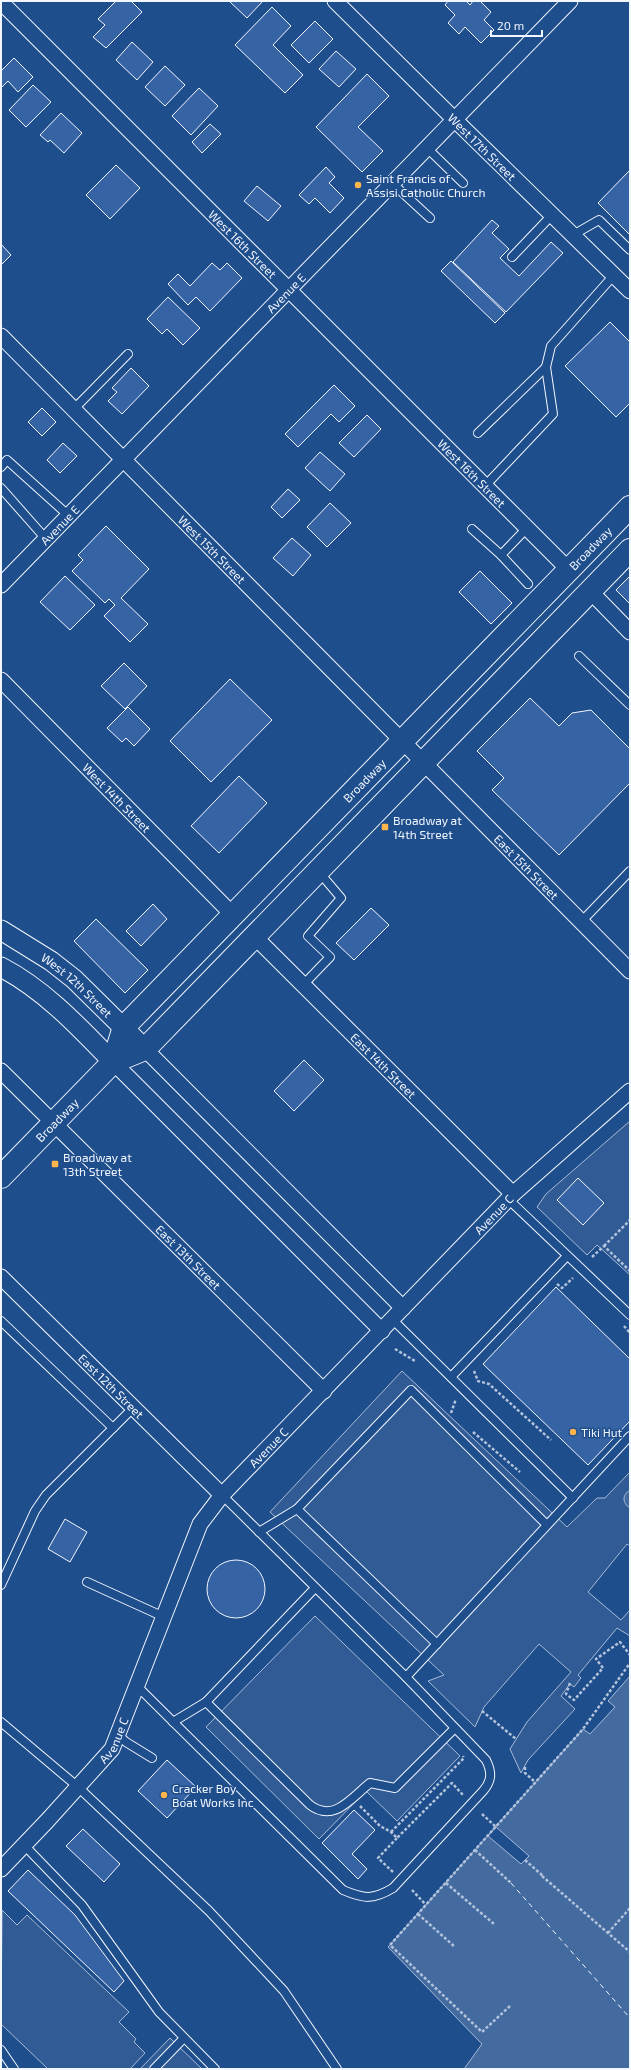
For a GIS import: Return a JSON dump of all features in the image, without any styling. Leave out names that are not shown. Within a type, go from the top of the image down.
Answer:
[{"type":"main road","name":"Broadway","points":[[113,1062],[124,1027],[630,507]]},
{"type":"main road","name":"Broadway","points":[[1,1176],[113,1062],[145,1049],[630,550]]},
{"type":"street","name":"West 17th Street","points":[[335,1],[454,120],[630,291]]},
{"type":"street","name":"Avenue E","points":[[1,585],[570,1]]},
{"type":"street","name":"West 16th Street","points":[[1,2],[289,288],[569,570]]},
{"type":"street","name":"West 15th Street","points":[[1,336],[423,763]]},
{"type":"street","points":[[590,591],[630,632]]},
{"type":"street","name":"West 14th Street","points":[[1,680],[233,915]]},
{"type":"street","name":"East 15th Street","points":[[423,763],[630,971]]},
{"type":"street","name":"West 12th Street","points":[[1,930],[38,953],[74,979],[145,1049]]},
{"type":"street","name":"East 14th Street","points":[[254,936],[511,1197]]},
{"type":"street","points":[[1,967],[54,1004],[382,1331]]},
{"type":"street","points":[[145,1049],[403,1308]]},
{"type":"street","name":"East 13th Street","points":[[1,1070],[324,1391]]},
{"type":"street","name":"Avenue C","points":[[1,1869],[112,1749],[200,1524],[222,1495],[511,1197],[630,1091]]},
{"type":"street","name":"East 12th Street","points":[[1,1277],[222,1495]]},
{"type":"lane","points":[[426,148],[463,183]]},
{"type":"lane","points":[[392,183],[430,218]]},
{"type":"lane","points":[[512,257],[552,215]]},
{"type":"lane","points":[[573,235],[599,220],[630,250]]},
{"type":"lane","points":[[485,486],[553,414],[546,367],[551,346],[614,275]]},
{"type":"lane","points":[[73,410],[128,354]]},
{"type":"lane","points":[[478,433],[546,367]]},
{"type":"lane","points":[[1,466],[7,460],[68,516]]},
{"type":"lane","points":[[1,488],[46,539]]},
{"type":"lane","points":[[501,555],[527,528]]},
{"type":"lane","points":[[472,529],[501,555],[528,584]]},
{"type":"lane","points":[[579,656],[630,705]]},
{"type":"lane","points":[[303,985],[330,957],[308,936],[341,898],[318,870]]},
{"type":"lane","points":[[581,922],[630,871]]},
{"type":"lane","points":[[511,1197],[567,1256],[630,1315]]},
{"type":"lane","points":[[451,1377],[567,1256]]},
{"type":"lane","points":[[392,1319],[574,1498]]},
{"type":"lane","points":[[1,1321],[113,1428]]},
{"type":"lane","points":[[259,1532],[297,1509],[411,1390],[548,1525]]},
{"type":"lane","points":[[1,1585],[35,1511],[46,1495],[133,1408]]},
{"type":"lane","points":[[406,1677],[630,1436]]},
{"type":"lane","points":[[137,1686],[343,1890],[359,1897],[375,1897],[393,1888],[489,1785],[490,1775],[486,1760],[454,1729],[406,1677],[222,1495]]},
{"type":"lane","points":[[297,1509],[437,1644]]},
{"type":"lane","points":[[88,1582],[164,1617]]},
{"type":"lane","points":[[173,1722],[206,1702],[315,1588]]},
{"type":"lane","points":[[206,1702],[318,1811],[326,1813],[339,1809],[370,1783],[395,1788],[454,1729]]},
{"type":"lane","points":[[1,1722],[78,1787],[209,1911],[284,1991],[337,2069]]},
{"type":"lane","points":[[117,1734],[126,1742],[152,1758]]},
{"type":"lane","points":[[24,1845],[82,1905],[159,2012],[216,2069]]},
{"type":"lane","points":[[154,2069],[184,2038]]},
{"type":"lane","points":[[1,2050],[14,2069]]},
{"type":"path","points":[[592,1257],[630,1220]]},
{"type":"path","points":[[604,1246],[630,1270]]},
{"type":"path","points":[[555,1283],[562,1288],[573,1278],[580,1281]]},
{"type":"path","points":[[620,1322],[630,1333]]},
{"type":"path","points":[[471,1365],[478,1381],[489,1384],[551,1440]]},
{"type":"path","points":[[456,1418],[451,1413],[457,1396]]},
{"type":"path","points":[[468,1428],[520,1472]]},
{"type":"path","points":[[570,1683],[566,1694],[574,1700],[603,1668],[596,1658],[620,1642],[630,1655]]},
{"type":"path","points":[[510,2006],[482,2032],[390,1945],[584,1729],[630,1663]]},
{"type":"path","points":[[482,1711],[516,1739]]},
{"type":"path","points":[[391,1832],[464,1758],[461,1754]]},
{"type":"path","points":[[525,1766],[525,1773],[535,1782]]},
{"type":"path","points":[[394,1873],[378,1858],[452,1783],[463,1795]]},
{"type":"path","points":[[351,1798],[380,1826],[391,1832],[397,1838]]},
{"type":"path","points":[[482,1814],[496,1827]]},
{"type":"path","points":[[475,1850],[511,1883]]},
{"type":"path","points":[[525,1860],[565,1896]]},
{"type":"path","points":[[542,1876],[630,1952]]},
{"type":"path","points":[[446,1883],[494,1924]]},
{"type":"path","points":[[412,1890],[426,1905]]},
{"type":"path","points":[[608,1933],[630,1908]]},
{"type":"path","points":[[418,1914],[454,1947]]},
{"type":"shaded area","points":[[630,1121],[630,1275],[597,1245],[587,1255],[537,1207],[546,1194]]},
{"type":"shaded area","points":[[402,1371],[567,1527],[597,1498],[605,1498],[630,1472],[630,1546],[627,1544],[588,1592],[621,1620],[630,1610],[630,1636],[617,1628],[578,1675],[581,1678],[574,1687],[570,1684],[561,1696],[575,1709],[528,1760],[521,1773],[510,1749],[527,1722],[571,1672],[539,1644],[484,1707],[475,1727],[428,1681],[444,1675],[270,1512]]},
{"type":"shaded area","points":[[630,1490],[630,1508],[624,1501],[624,1497]]},
{"type":"shaded area","points":[[315,1616],[460,1756],[397,1821],[366,1791],[319,1839],[206,1727]]},
{"type":"shaded area","points":[[630,1676],[630,2069],[464,2069],[482,2044],[388,1947],[583,1729],[590,1734],[615,1707],[608,1701]]},
{"type":"shaded area","points":[[2,1910],[17,1925],[27,1915],[129,2012],[119,2022],[136,2039],[134,2042],[145,2053],[130,2069],[48,2069],[1,2024]]},
{"type":"shaded area","points":[[170,2038],[202,2069],[140,2069]]},
{"type":"pier","points":[[496,1827],[529,1856],[521,1864],[488,1836]]},
{"type":"building","points":[[116,1],[131,1],[142,12],[106,48],[93,37],[105,25],[98,19]]},
{"type":"building","points":[[229,1],[263,1],[247,18]]},
{"type":"building","points":[[448,1],[466,1],[470,5],[473,1],[480,1],[491,12],[484,20],[494,30],[481,43],[465,27],[459,34],[448,23],[455,15],[445,5]]},
{"type":"building","points":[[272,7],[291,26],[273,45],[303,75],[285,93],[235,45]]},
{"type":"building","points":[[315,21],[333,39],[309,63],[291,45]]},
{"type":"building","points":[[132,42],[153,62],[137,80],[116,60]]},
{"type":"building","points":[[336,51],[356,69],[339,87],[319,69]]},
{"type":"building","points":[[14,58],[33,77],[18,92],[8,81],[2,87],[1,86],[1,71]]},
{"type":"building","points":[[165,66],[185,85],[165,106],[145,87]]},
{"type":"building","points":[[367,74],[389,96],[358,127],[383,151],[362,172],[316,127]]},
{"type":"building","points":[[33,85],[51,102],[26,127],[9,110]]},
{"type":"building","points":[[199,88],[218,106],[191,135],[172,116]]},
{"type":"building","points":[[61,113],[82,133],[64,153],[50,140],[48,142],[40,135]]},
{"type":"building","points":[[210,124],[221,134],[202,153],[192,142]]},
{"type":"building","points":[[116,165],[140,188],[110,219],[86,195]]},
{"type":"building","points":[[326,167],[335,177],[329,183],[344,198],[330,213],[315,198],[309,204],[299,195]]},
{"type":"building","points":[[630,170],[630,235],[598,203]]},
{"type":"building","points":[[257,186],[281,206],[268,221],[244,201]]},
{"type":"building","points":[[492,220],[499,226],[492,233],[509,249],[500,258],[519,276],[551,242],[563,253],[506,312],[453,262]]},
{"type":"building","points":[[1,244],[11,255],[1,265]]},
{"type":"building","points":[[451,261],[505,313],[495,323],[441,271]]},
{"type":"building","points":[[212,263],[220,270],[227,263],[242,278],[210,311],[196,297],[188,305],[168,284],[178,274],[190,286]]},
{"type":"building","points":[[168,297],[200,328],[183,345],[167,329],[162,334],[147,319]]},
{"type":"building","points":[[610,322],[630,342],[630,403],[616,417],[565,366]]},
{"type":"building","points":[[131,368],[149,386],[122,414],[108,401],[117,392],[112,388]]},
{"type":"building","points":[[334,385],[355,406],[339,422],[331,414],[298,447],[285,434]]},
{"type":"building","points":[[42,408],[56,422],[42,436],[28,422]]},
{"type":"building","points":[[367,415],[381,429],[354,457],[339,443]]},
{"type":"building","points":[[63,443],[77,456],[60,473],[47,460]]},
{"type":"building","points":[[320,452],[345,474],[330,491],[305,468]]},
{"type":"building","points":[[288,489],[300,500],[282,518],[271,507]]},
{"type":"building","points":[[330,503],[351,523],[327,547],[307,527]]},
{"type":"building","points":[[106,526],[149,569],[121,598],[148,624],[130,642],[104,616],[115,605],[109,599],[105,603],[72,571],[83,560],[78,555]]},
{"type":"building","points":[[292,538],[311,555],[293,576],[273,558]]},
{"type":"building","points":[[480,571],[512,603],[491,624],[459,592]]},
{"type":"building","points":[[65,576],[95,605],[70,630],[40,602]]},
{"type":"building","points":[[630,576],[630,604],[616,590]]},
{"type":"building","points":[[124,663],[147,686],[125,709],[101,686]]},
{"type":"building","points":[[230,679],[272,720],[211,782],[170,741]]},
{"type":"building","points":[[530,698],[559,726],[572,713],[591,710],[630,749],[630,783],[559,855],[492,790],[504,778],[477,751]]},
{"type":"building","points":[[128,707],[150,729],[134,746],[126,738],[122,742],[107,728]]},
{"type":"building","points":[[239,776],[267,803],[219,853],[191,826]]},
{"type":"building","points":[[153,904],[167,919],[141,946],[126,931]]},
{"type":"building","points":[[371,908],[389,925],[354,960],[336,943]]},
{"type":"building","points":[[96,919],[148,970],[125,993],[74,941]]},
{"type":"building","points":[[304,1060],[324,1080],[294,1111],[274,1091]]},
{"type":"building","points":[[578,1178],[604,1203],[583,1225],[557,1200]]},
{"type":"building","points":[[556,1287],[630,1359],[630,1421],[588,1465],[483,1364]]},
{"type":"building","points":[[65,1519],[87,1532],[70,1562],[48,1549]]},
{"type":"building","points":[[230,1560],[242,1560],[257,1568],[265,1583],[265,1595],[257,1610],[242,1618],[230,1618],[215,1610],[207,1595],[207,1583],[215,1568]]},
{"type":"building","points":[[167,1760],[196,1787],[167,1818],[138,1791]]},
{"type":"building","points":[[354,1810],[375,1830],[352,1854],[367,1869],[358,1879],[322,1843]]},
{"type":"building","points":[[83,1829],[120,1864],[104,1882],[66,1846]]},
{"type":"building","points":[[28,1870],[75,1915],[124,1981],[114,1992],[8,1891]]},
{"type":"ferry route","points":[[511,1883],[630,2018]]},
{"type":"place","name":"Saint Francis of Assisi Catholic Church","points":[[358,185]]},
{"type":"place","name":"Broadway at 14th Street","points":[[385,827]]},
{"type":"place","name":"Broadway at 13th Street","points":[[55,1164]]},
{"type":"place","name":"Tiki Hut","points":[[573,1432]]},
{"type":"place","name":"Cracker Boy Boat Works Inc","points":[[164,1795]]}]
